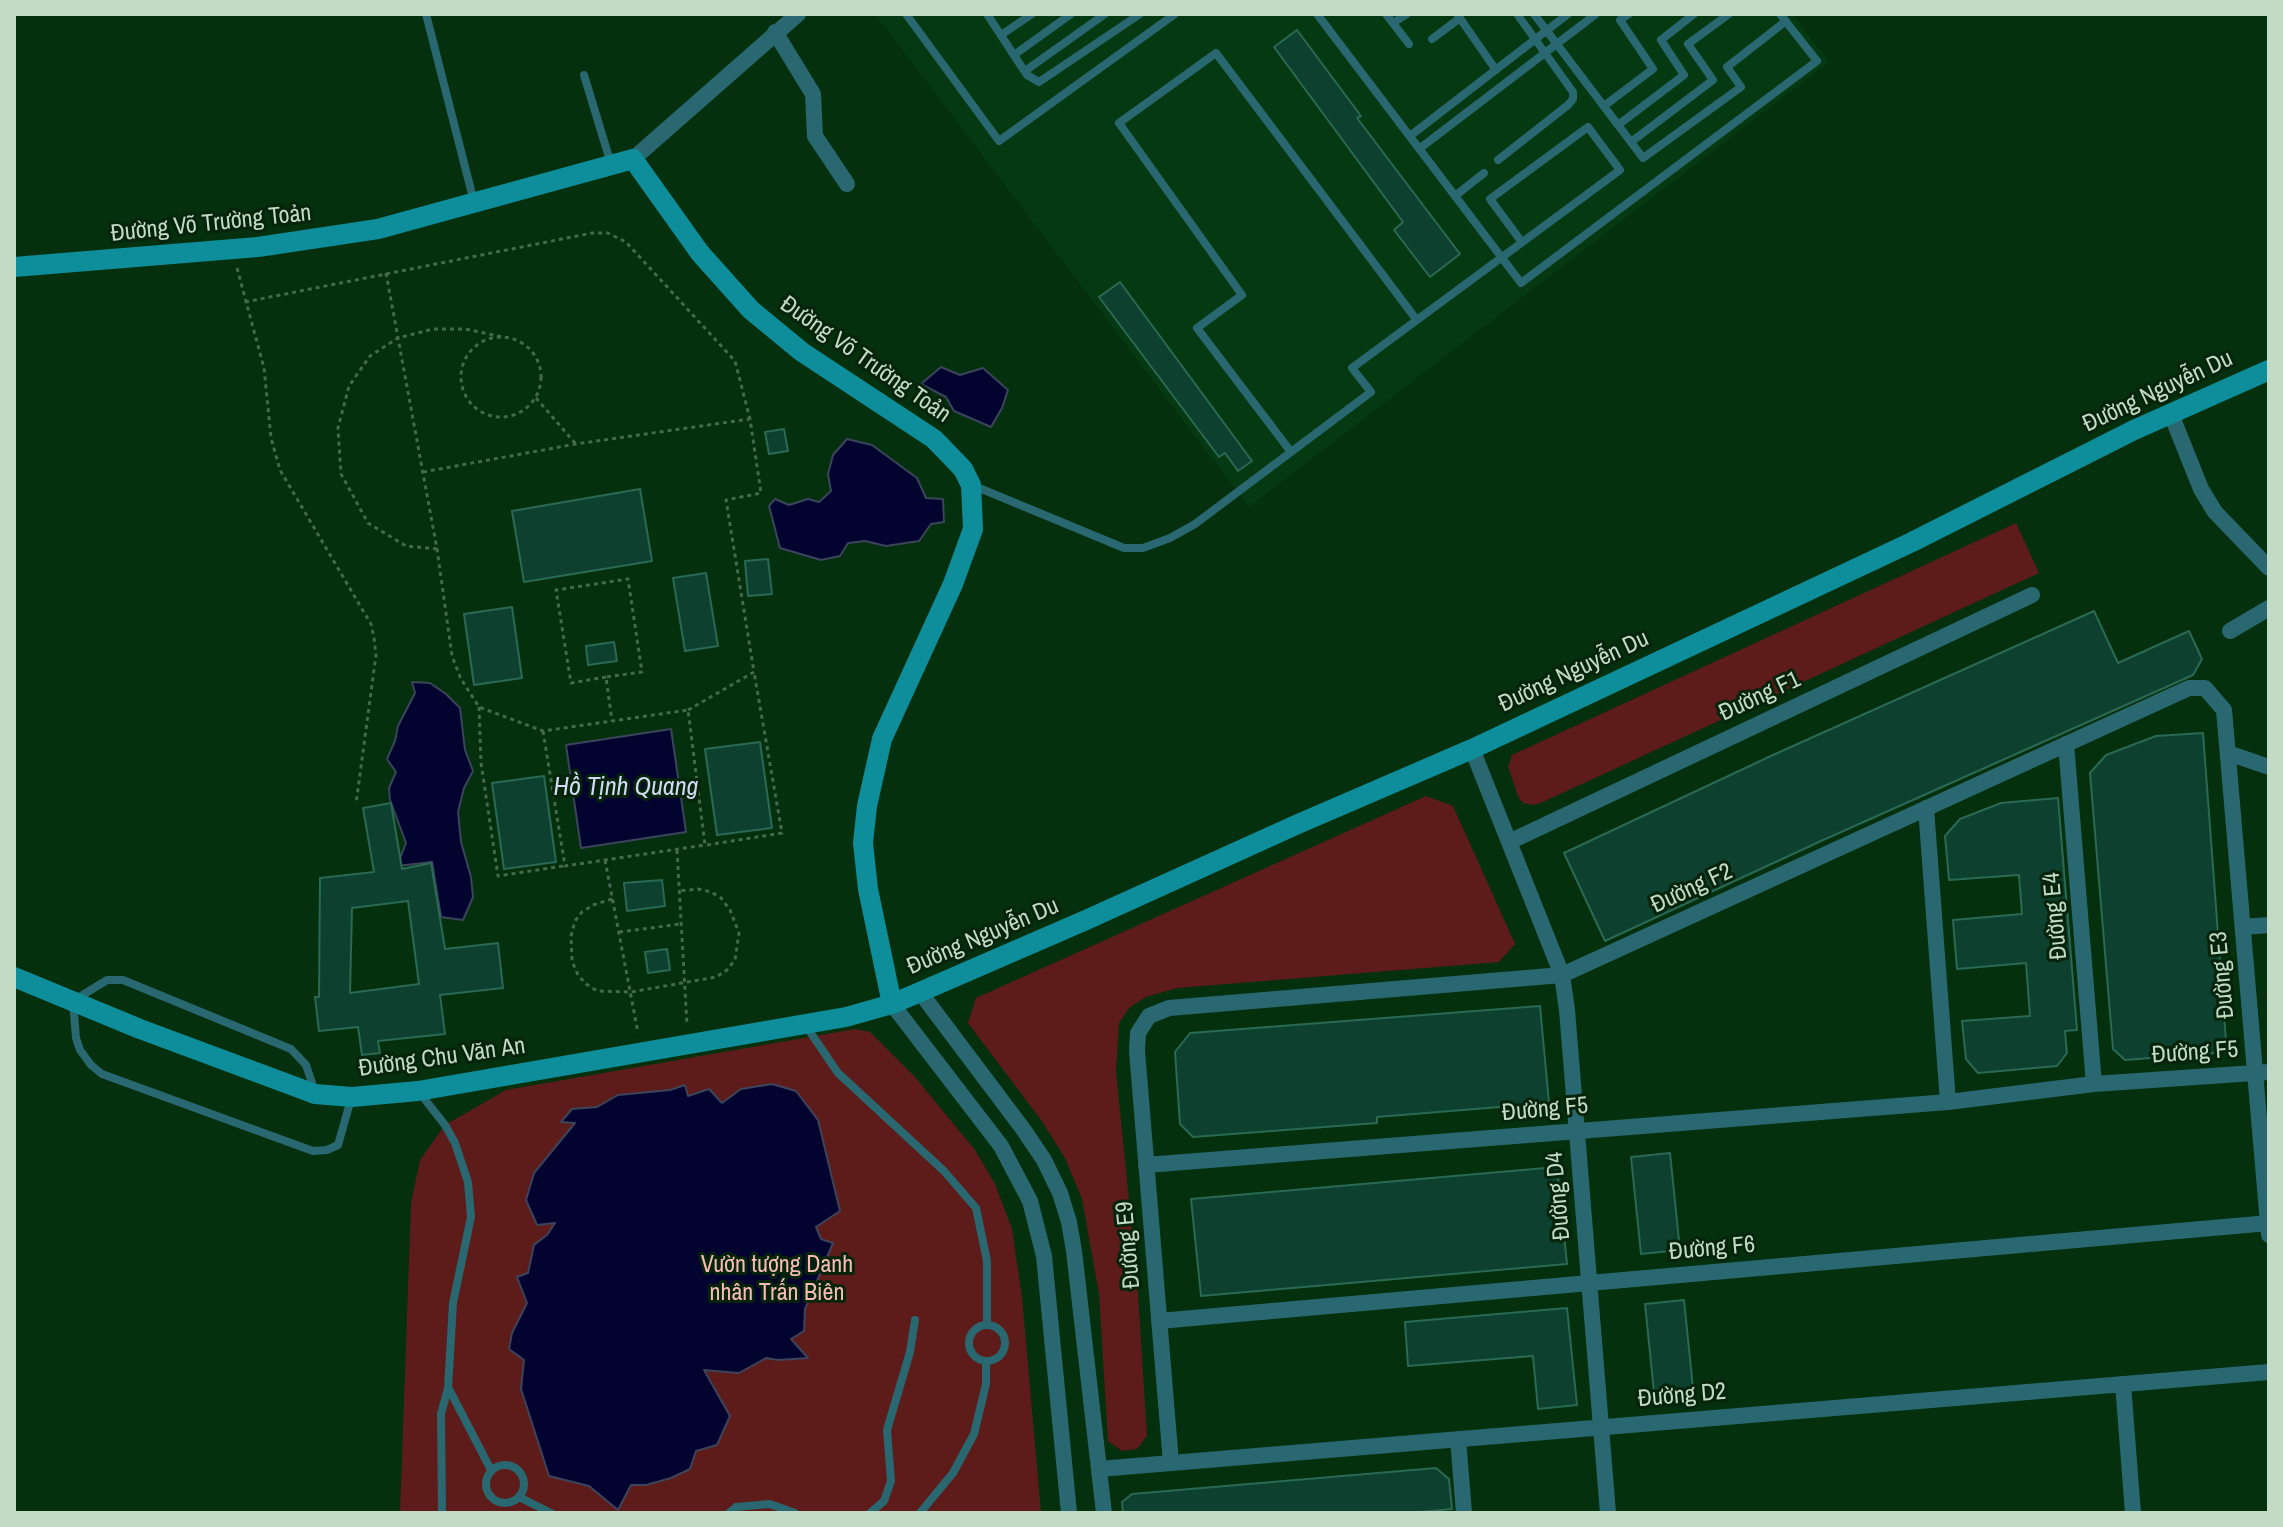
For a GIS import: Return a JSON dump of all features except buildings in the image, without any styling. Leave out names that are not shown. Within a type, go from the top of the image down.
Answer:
[{"type":"main road","name":"Đường Võ Trường Toản","points":[[14,267],[233,249],[378,229],[633,159],[700,253],[751,310],[802,352],[934,439],[963,469],[971,485]]},
{"type":"main road","name":"Đường Nguyễn Du","points":[[892,1004],[1472,749],[1912,542],[2134,430],[2269,370]]},
{"type":"main road","points":[[892,1004],[868,889],[863,843],[867,806],[882,739],[953,584],[973,529],[971,485]]},
{"type":"main road","name":"Đường Chu Văn An","points":[[14,977],[140,1029],[315,1094],[352,1097],[418,1091],[805,1026],[892,1004]]},
{"type":"street","points":[[633,159],[798,14]]},
{"type":"street","points":[[775,32],[813,94],[815,136],[847,184]]},
{"type":"street","points":[[2171,414],[2201,489],[2215,512],[2269,568]]},
{"type":"street","name":"Đường F1","points":[[1509,842],[2032,595]]},
{"type":"street","points":[[2230,631],[2269,608]]},
{"type":"street","name":"Đường F2","points":[[1143,1025],[1149,1016],[1169,1008],[1562,975],[2189,688],[2205,688],[2224,710]]},
{"type":"street","name":"Đường E3","points":[[2224,710],[2243,927],[2262,1072],[2269,1235]]},
{"type":"street","name":"Đường E4","points":[[2066,744],[2094,1084]]},
{"type":"street","name":"Đường D4","points":[[1472,749],[1562,975],[1608,1513]]},
{"type":"street","points":[[2228,753],[2269,767]]},
{"type":"street","points":[[1926,808],[1948,1102]]},
{"type":"street","points":[[2243,927],[2269,925]]},
{"type":"street","points":[[920,992],[1023,1129],[1044,1160],[1060,1193],[1069,1222],[1076,1266],[1104,1513]]},
{"type":"street","points":[[892,1004],[1001,1146],[1030,1201],[1044,1256],[1069,1513]]},
{"type":"street","name":"Đường E9","points":[[1143,1025],[1138,1033],[1137,1051],[1171,1463]]},
{"type":"street","name":"Đường F5","points":[[1146,1165],[1948,1102],[2094,1084],[2262,1072]]},
{"type":"street","name":"Đường F6","points":[[1159,1321],[2268,1224]]},
{"type":"street","name":"Đường D2","points":[[1099,1469],[2269,1372]]},
{"type":"street","points":[[2123,1384],[2133,1513]]},
{"type":"street","points":[[1458,1439],[1464,1513]]},
{"type":"lane","points":[[426,14],[474,203]]},
{"type":"lane","points":[[906,14],[999,141],[1175,14]]},
{"type":"lane","points":[[987,14],[1025,71],[1039,82],[1140,14]]},
{"type":"lane","points":[[1001,35],[1032,14]]},
{"type":"lane","points":[[1014,55],[1071,14]]},
{"type":"lane","points":[[1025,71],[1105,14]]},
{"type":"lane","points":[[1317,14],[1521,283],[1817,61],[1783,18],[1727,67],[1741,87],[1643,158],[1534,14]]},
{"type":"lane","points":[[1386,14],[1409,44]]},
{"type":"lane","points":[[1393,23],[1407,14]]},
{"type":"lane","points":[[1498,160],[1573,99],[1573,92],[1517,14]]},
{"type":"lane","points":[[1410,136],[1568,14]]},
{"type":"lane","points":[[1419,149],[1596,14]]},
{"type":"lane","points":[[1604,106],[1653,69],[1620,20],[1629,14]]},
{"type":"lane","points":[[1618,125],[1684,75],[1661,40],[1694,14]]},
{"type":"lane","points":[[1631,142],[1713,80],[1688,44],[1729,14]]},
{"type":"lane","points":[[1432,39],[1459,16],[1496,70]]},
{"type":"lane","points":[[1291,452],[1197,328],[1242,295],[1119,123],[1216,53],[1416,319]]},
{"type":"lane","points":[[584,75],[611,165]]},
{"type":"lane","points":[[971,485],[1124,548],[1143,548],[1195,524],[1371,392],[1352,368],[1620,170],[1588,127],[1490,199],[1521,241]]},
{"type":"lane","points":[[1455,196],[1484,173]]},
{"type":"lane","points":[[315,1094],[306,1065],[300,1055],[291,1049],[123,980],[107,980],[73,1001],[80,1050],[102,1074],[313,1151],[338,1145],[352,1097]]},
{"type":"lane","points":[[805,1026],[838,1073],[934,1162],[976,1208],[987,1261],[987,1324]]},
{"type":"lane","points":[[418,1091],[455,1143],[469,1194],[471,1217],[453,1303],[448,1388],[441,1414],[442,1513]]},
{"type":"lane","points":[[870,1513],[884,1501],[891,1481],[887,1430],[910,1352],[915,1320]]},
{"type":"lane","points":[[987,1324],[999,1329],[1005,1342],[1000,1356],[986,1361],[973,1354],[969,1340],[975,1329],[987,1324]]},
{"type":"lane","points":[[920,1513],[953,1473],[974,1434],[986,1384],[986,1361]]},
{"type":"lane","points":[[448,1388],[491,1470]]},
{"type":"lane","points":[[503,1464],[516,1468],[524,1482],[519,1497],[505,1503],[490,1497],[485,1483],[491,1470],[503,1464]]},
{"type":"lane","points":[[519,1497],[551,1513]]},
{"type":"lane","points":[[729,1513],[736,1507],[770,1504],[795,1513]]},
{"type":"path","points":[[245,302],[386,273],[592,233],[608,233],[626,242],[735,361],[750,419],[761,493],[726,500],[782,833],[498,876],[481,763],[479,707],[461,679],[452,656],[437,549],[386,273]]},
{"type":"path","points":[[233,249],[264,368],[271,438],[280,470],[366,616],[374,638],[376,655],[356,804]]},
{"type":"path","points":[[437,549],[406,546],[368,523],[341,474],[338,428],[349,386],[370,356],[398,338],[433,329],[465,329],[503,337],[517,340],[537,359],[541,385],[536,398],[515,415],[501,418],[477,410],[462,389],[460,376],[469,352],[479,343],[503,337]]},
{"type":"path","points":[[536,398],[576,444]]},
{"type":"path","points":[[423,472],[576,444],[750,419]]},
{"type":"path","points":[[628,579],[642,672],[606,677],[571,683],[556,590],[628,579]]},
{"type":"path","points":[[479,707],[543,731],[688,710],[754,672]]},
{"type":"path","points":[[606,677],[612,721]]},
{"type":"path","points":[[688,710],[705,845]]},
{"type":"path","points":[[543,731],[565,866]]},
{"type":"path","points":[[677,850],[688,1045]]},
{"type":"path","points":[[605,860],[641,1053]]},
{"type":"path","points":[[612,899],[593,905],[575,921],[571,936],[572,961],[578,975],[597,991],[631,992],[716,977],[735,960],[739,933],[730,910],[721,898],[711,892],[679,891]]},
{"type":"path","points":[[619,932],[681,924]]},
{"type":"shaded area","points":[[875,14],[1792,14],[1829,62],[1249,507]]},
{"type":"green space","points":[[2016,523],[2039,573],[1543,802],[1534,805],[1523,803],[1518,796],[1508,767],[1512,755]]},
{"type":"green space","points":[[1426,796],[1453,806],[1515,944],[1499,962],[1177,988],[1146,997],[1130,1007],[1119,1023],[1116,1072],[1137,1279],[1147,1436],[1137,1449],[1122,1451],[1108,1441],[1099,1294],[1082,1199],[1065,1158],[1041,1120],[968,1023],[976,998]]},
{"type":"green space","name":"Vườn tượng Danh nhân Trấn Biên","points":[[855,1029],[870,1032],[915,1077],[975,1150],[995,1184],[1012,1229],[1022,1297],[1041,1513],[400,1513],[411,1203],[420,1160],[445,1125],[506,1090]]},
{"type":"water","points":[[941,367],[960,375],[983,368],[1008,390],[991,427],[954,411],[946,397],[921,384]]},
{"type":"water","points":[[847,439],[872,445],[917,478],[926,498],[943,499],[944,522],[931,524],[919,541],[886,546],[865,541],[848,543],[840,556],[821,560],[780,548],[769,506],[775,499],[789,505],[808,499],[819,502],[831,491],[828,474],[833,455]]},
{"type":"water","points":[[412,682],[430,683],[460,708],[465,750],[473,771],[464,788],[458,812],[473,897],[463,920],[441,917],[432,862],[397,866],[406,843],[390,800],[389,788],[396,772],[387,759],[398,726],[415,693]]},
{"type":"water","name":"Hồ Tịnh Quang","points":[[671,729],[686,832],[581,848],[566,745]]},
{"type":"water","points":[[772,1084],[796,1091],[818,1120],[840,1211],[816,1227],[821,1239],[833,1243],[805,1309],[804,1331],[791,1339],[808,1358],[766,1358],[739,1373],[704,1370],[730,1416],[717,1445],[696,1451],[690,1469],[671,1478],[646,1485],[631,1485],[618,1510],[589,1486],[549,1476],[521,1389],[524,1360],[509,1349],[512,1333],[527,1303],[517,1277],[528,1273],[534,1245],[547,1235],[555,1223],[537,1225],[526,1200],[534,1173],[575,1123],[561,1122],[572,1109],[597,1107],[618,1095],[670,1090],[685,1085],[688,1096],[709,1089],[722,1103],[741,1089]]}]
